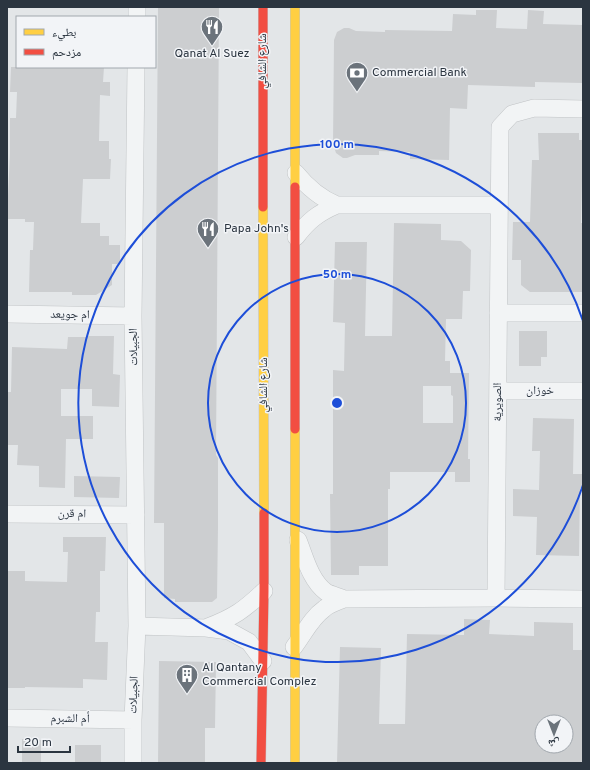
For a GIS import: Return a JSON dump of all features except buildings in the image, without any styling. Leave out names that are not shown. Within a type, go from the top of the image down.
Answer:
[{"type":"main road","name":"شارع الشافي","points":[[261,763],[264,591],[263,7]]},
{"type":"main road","points":[[295,763],[294,647],[298,10]]},
{"type":"street","name":"الجبيلات","points":[[133,763],[133,720],[137,626],[133,316],[136,68]]},
{"type":"street","name":"الصويرية","points":[[496,598],[500,127],[512,114],[534,108],[583,109]]},
{"type":"street","points":[[296,173],[312,190],[324,199],[337,205]]},
{"type":"street","points":[[296,237],[312,219],[323,211],[337,205],[499,205]]},
{"type":"street","points":[[498,313],[583,313]]},
{"type":"street","name":"ام جويعد","points":[[7,314],[133,316]]},
{"type":"street","name":"خوزان","points":[[498,391],[583,391]]},
{"type":"street","name":"ام قرن","points":[[7,514],[136,515]]},
{"type":"street","points":[[295,533],[312,574],[318,583],[327,592],[344,599],[583,599]]},
{"type":"street","points":[[206,628],[228,620],[248,607],[264,591]]},
{"type":"street","points":[[294,647],[313,619],[325,608],[344,599]]},
{"type":"street","points":[[137,626],[206,628],[229,631],[249,642],[263,661]]},
{"type":"street","name":"أم الشبرم","points":[[7,718],[133,720]]},
{"type":"traffic: slow","points":[[295,7],[295,187]]},
{"type":"traffic: slow","points":[[263,207],[264,513]]},
{"type":"traffic: slow","points":[[295,429],[295,763]]},
{"type":"traffic: jam","points":[[263,7],[263,207]]},
{"type":"traffic: jam","points":[[295,187],[295,429]]},
{"type":"traffic: jam","points":[[261,763],[264,513]]},
{"type":"place","name":"Qanat Al Suez","points":[[212,46]]},
{"type":"place","name":"Commercial Bank","points":[[357,92]]},
{"type":"place","name":"Papa John's","points":[[208,248]]},
{"type":"place","name":"Al Qantany Commercial Complez","points":[[187,694]]}]
